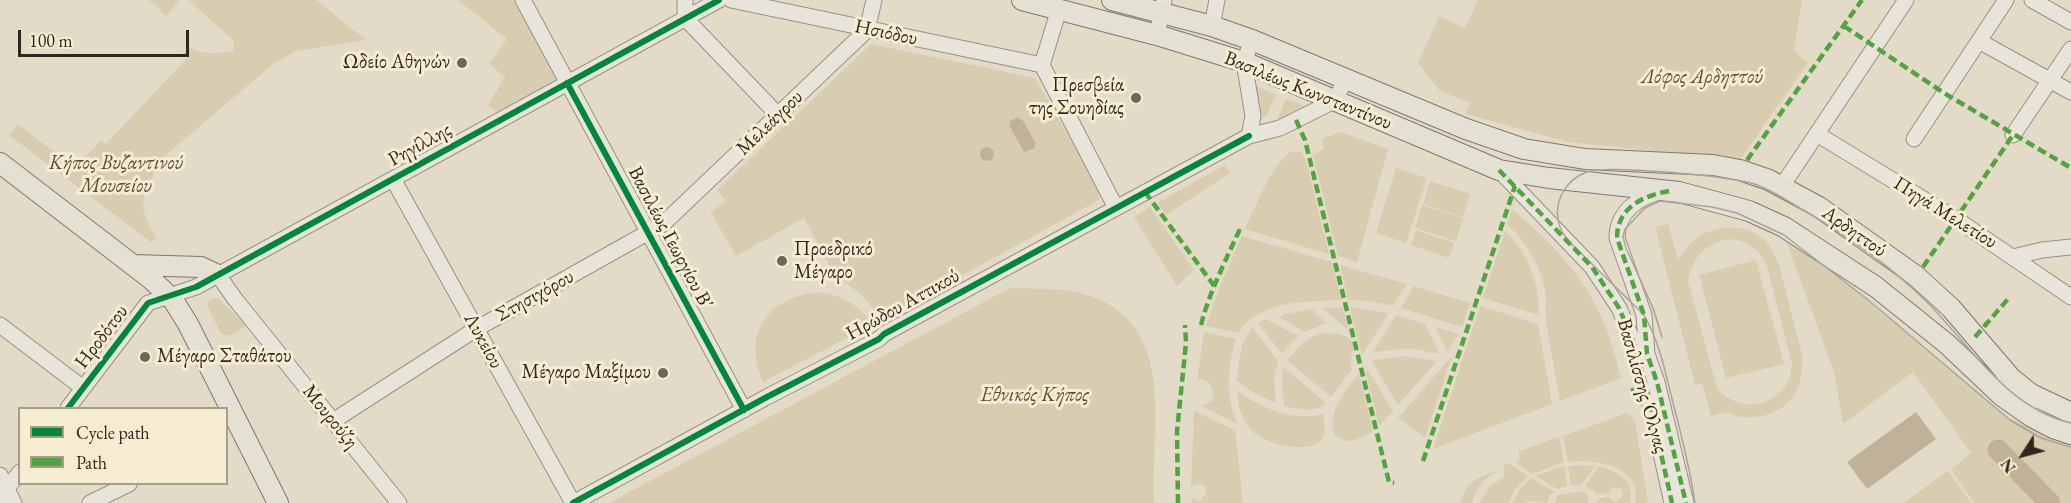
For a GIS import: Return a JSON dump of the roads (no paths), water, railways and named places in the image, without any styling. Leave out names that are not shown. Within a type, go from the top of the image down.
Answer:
[{"type":"main road","name":"Βασιλέως Κωνσταντίνου","points":[[1022,0],[1157,35],[1244,62],[1499,170],[1592,183]]},
{"type":"main road","name":"Βασιλέως Κωνσταντίνου","points":[[1112,0],[1162,7],[1252,40],[1499,142],[1534,151],[1585,159]]},
{"type":"main road","name":"Αρδηττού","points":[[1585,159],[1713,165],[1740,170],[1782,186],[1819,207],[1916,276],[1951,308],[2011,378],[2031,394],[2071,413]]},
{"type":"main road","points":[[2,168],[133,265],[170,296],[188,324],[223,407]]},
{"type":"main road","name":"Αρδηττού","points":[[1592,183],[1679,192],[1749,211],[1784,227],[1892,298],[2022,411],[2053,428],[2071,434]]},
{"type":"main road","points":[[133,265],[201,267],[218,275]]},
{"type":"main road","points":[[228,418],[234,432],[278,503]]},
{"type":"street","name":"Βασιλέως Γεωργίου Β'","points":[[523,0],[744,410]]},
{"type":"street","points":[[685,0],[685,18],[778,115]]},
{"type":"street","points":[[685,18],[719,0]]},
{"type":"street","name":"Ησιόδου","points":[[731,0],[1042,65]]},
{"type":"street","points":[[867,30],[874,0]]},
{"type":"street","points":[[1212,26],[1217,0]]},
{"type":"street","points":[[1782,186],[1906,0]]},
{"type":"street","points":[[1914,139],[2006,0]]},
{"type":"street","points":[[2032,0],[2071,22]]},
{"type":"street","points":[[1157,35],[1162,7]]},
{"type":"street","points":[[1059,9],[1042,65],[1116,208]]},
{"type":"street","name":"Ρηγίλλης","points":[[170,296],[190,290],[218,275],[685,18]]},
{"type":"street","name":"Μελεάγρου","points":[[648,233],[663,224],[867,30]]},
{"type":"street","points":[[1249,136],[1253,116],[1244,62],[1252,40]]},
{"type":"street","points":[[1979,41],[2071,92]]},
{"type":"street","points":[[2013,135],[2071,49]]},
{"type":"street","points":[[1336,100],[1345,79]]},
{"type":"street","name":"Ηρώδου Αττικού","points":[[573,503],[879,339],[884,334],[1249,136],[1280,128],[1336,100]]},
{"type":"street","name":"Πηγά Μελετίου","points":[[1817,134],[1956,219],[2071,297]]},
{"type":"street","name":"Βασιλίσσης Όλγας","points":[[1499,170],[1592,267],[1619,308],[1633,341],[1646,386],[1672,503]]},
{"type":"street","name":"Λυκείου","points":[[393,179],[573,503]]},
{"type":"street","name":"Βασιλίσσης Όλγας","points":[[1669,191],[1654,194],[1632,206],[1620,219],[1617,226],[1617,238],[1644,315],[1647,354],[1660,393],[1686,503]]},
{"type":"street","name":"Στησιχόρου","points":[[333,421],[476,329],[648,233]]},
{"type":"street","points":[[2013,257],[2042,250],[2071,247]]},
{"type":"street","name":"Μουρούζη","points":[[218,275],[399,503]]},
{"type":"street","name":"Ηροδότου","points":[[69,407],[148,303],[170,296]]},
{"type":"street","points":[[0,325],[83,388]]},
{"type":"street","points":[[14,503],[2,487],[18,474]]},
{"type":"street","points":[[90,503],[125,485]]},
{"type":"waterway","points":[[1998,450],[2050,503]]},
{"type":"tram line","points":[[1695,503],[1691,477],[1664,367],[1649,325],[1644,315],[1569,241],[1560,227],[1558,210],[1562,194],[1572,181],[1587,172],[1619,170],[1699,175],[1745,182],[1769,190],[1838,231],[1899,277],[1928,303],[2009,390],[2048,415],[2071,423]]},
{"type":"tram line","points":[[1662,337],[1653,308],[1626,248],[1623,237],[1625,229],[1645,208],[1660,201],[1712,207],[1737,213],[1784,235],[1867,299],[2010,420],[2041,438],[2071,447]]},
{"type":"place","name":"Ωδείο Αθηνών","points":[[462,63]]},
{"type":"place","name":"Πρεσβεία της Σουηδίας","points":[[1136,98]]},
{"type":"place","name":"Προεδρικό Μέγαρο","points":[[782,261]]},
{"type":"place","name":"Μέγαρο Σταθάτου","points":[[145,357]]},
{"type":"place","name":"Μέγαρο Μαξίμου","points":[[663,373]]},
{"type":"park label","name":"Λόφος Αρδηττού","points":[[1702,78]]},
{"type":"park label","name":"Κήπος Βυζαντινού Μουσείου","points":[[116,176]]},
{"type":"park label","name":"Εθνικός Κήπος","points":[[1035,396]]}]
